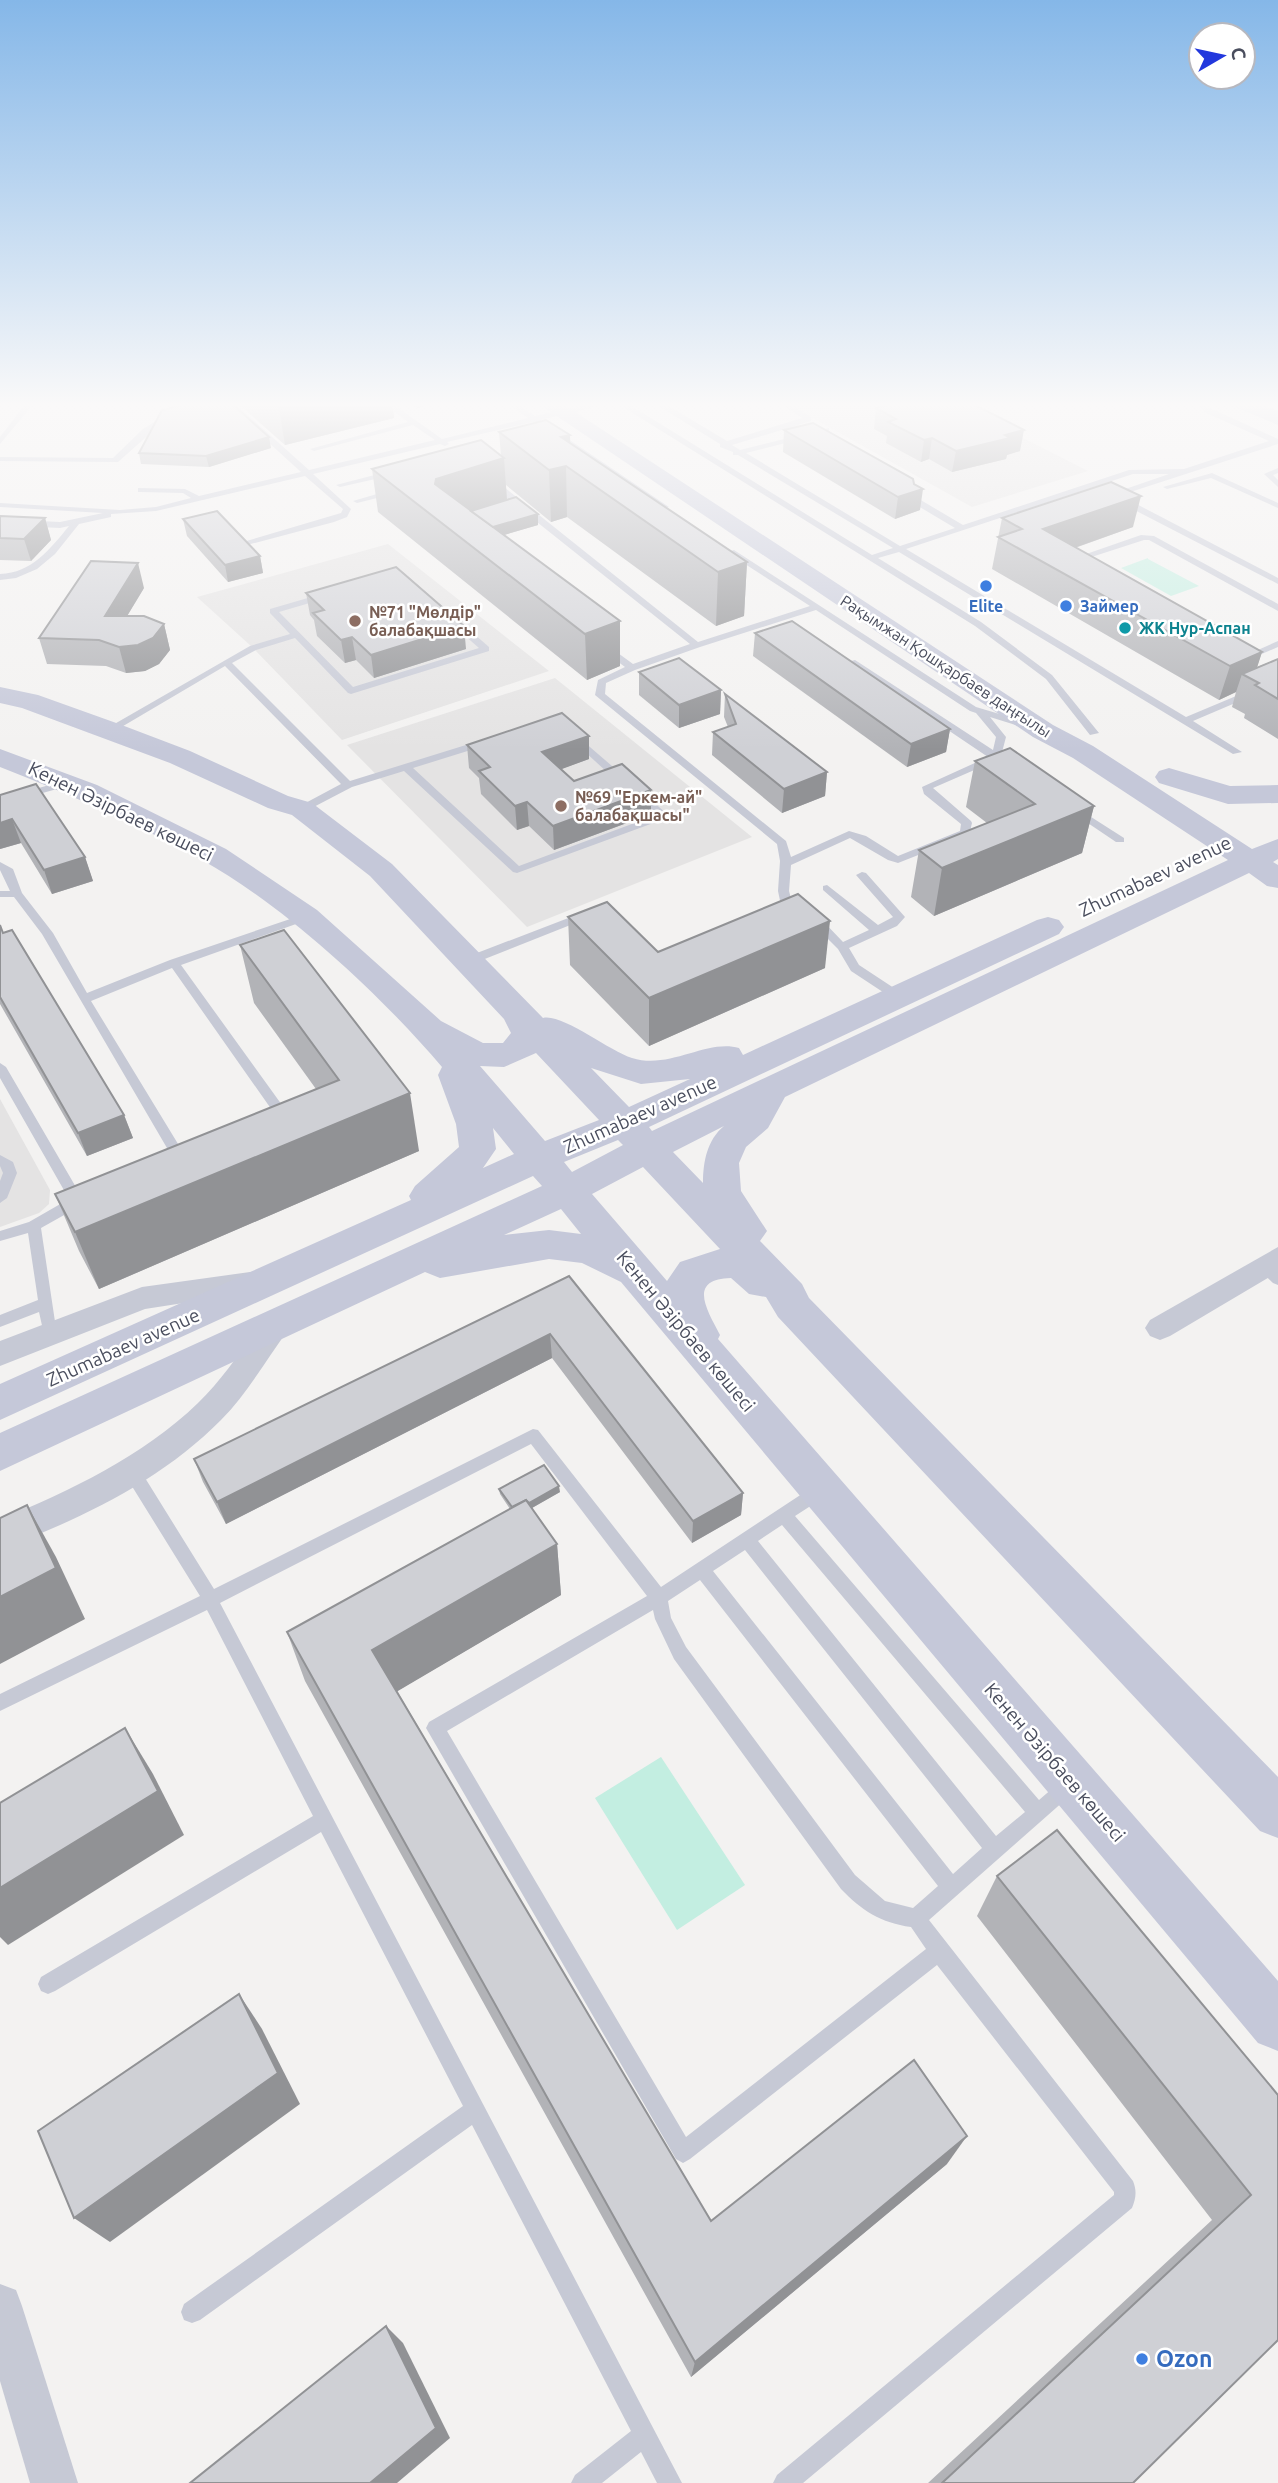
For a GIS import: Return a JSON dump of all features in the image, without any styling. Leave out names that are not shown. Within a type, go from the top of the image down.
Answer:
[{"type":"main road","name":"Рақымжан Қошқарбаев даңғылы","points":[[712,518],[1043,731],[1262,843]]},
{"type":"main road","name":"Рақымжан Қошқарбаев даңғылы","points":[[766,518],[838,565]]},
{"type":"main road","name":"Рақымжан Қошқарбаев даңғылы","points":[[1013,680],[1151,767],[1262,843],[1278,879]]},
{"type":"main road","points":[[0,695],[29,701],[180,757],[278,802],[302,809],[381,870],[456,945],[790,1301],[1278,1813]]},
{"type":"main road","name":"Кенен Әзірбаев көшесі","points":[[0,757],[67,783],[215,855],[306,917],[420,1019],[447,1054],[555,1174],[729,1384],[803,1503],[1073,1782],[1278,2023]]},
{"type":"main road","points":[[1151,767],[1228,795],[1278,794]]},
{"type":"main road","name":"Zhumabaev avenue","points":[[0,1403],[318,1259],[555,1174],[636,1137],[890,1000],[1262,843]]},
{"type":"main road","name":"Zhumabaev avenue","points":[[636,1137],[771,1089],[1262,843]]},
{"type":"main road","points":[[479,972],[573,1046],[640,1072],[688,1069],[890,1000]]},
{"type":"main road","points":[[420,1019],[461,1048],[482,1056],[497,1057],[508,1055],[526,1043],[528,1033],[518,1013]]},
{"type":"main road","points":[[318,1259],[408,1212],[464,1166],[478,1149],[474,1124],[447,1054]]},
{"type":"main road","points":[[771,1089],[755,1119],[731,1140],[721,1163],[722,1193],[790,1301]]},
{"type":"main road","name":"Zhumabaev avenue","points":[[0,1453],[390,1272],[555,1174]]},
{"type":"main road","points":[[390,1272],[528,1246],[586,1249],[637,1272]]},
{"type":"main road","points":[[729,1384],[690,1318],[682,1294],[688,1277],[705,1265],[740,1263],[790,1301]]},
{"type":"street","points":[[1160,1328],[1273,1268]]},
{"type":"street","points":[[0,1354],[142,1297],[270,1281]]},
{"type":"street","points":[[0,1535],[54,1512],[131,1470],[172,1443],[210,1410],[278,1322]]},
{"type":"street","points":[[0,2306],[54,2483]]},
{"type":"lane","points":[[0,522],[75,524],[98,518]]},
{"type":"lane","points":[[247,542],[334,518]]},
{"type":"lane","points":[[539,518],[697,645]]},
{"type":"lane","points":[[806,518],[978,624],[1049,677],[1094,733]]},
{"type":"lane","points":[[849,518],[1237,752]]},
{"type":"lane","points":[[944,518],[962,528]]},
{"type":"lane","points":[[871,558],[994,518]]},
{"type":"lane","points":[[1156,518],[1278,581]]},
{"type":"lane","points":[[0,577],[11,578],[29,572],[75,524]]},
{"type":"lane","points":[[1057,565],[1147,537],[1278,608]]},
{"type":"lane","points":[[722,545],[814,608],[973,709],[992,724],[1001,737],[996,757]]},
{"type":"lane","points":[[400,574],[486,649],[351,691],[296,635],[273,611],[400,574]]},
{"type":"lane","points":[[778,928],[788,910],[782,894],[789,862],[782,843],[600,695],[601,682],[697,645],[814,608]]},
{"type":"lane","points":[[784,618],[795,625]]},
{"type":"lane","points":[[108,730],[253,648],[296,635]]},
{"type":"lane","points":[[599,642],[632,668]]},
{"type":"lane","points":[[1228,664],[1278,644]]},
{"type":"lane","points":[[840,654],[1018,772]]},
{"type":"lane","points":[[226,662],[348,785]]},
{"type":"lane","points":[[1185,720],[1260,689]]},
{"type":"lane","points":[[973,709],[1043,731]]},
{"type":"lane","points":[[407,768],[517,870],[663,816],[564,728]]},
{"type":"lane","points":[[302,809],[348,785],[493,739]]},
{"type":"lane","points":[[789,862],[849,834],[859,836],[889,857],[898,860],[965,833],[967,823],[928,792],[927,787],[996,757]]},
{"type":"lane","points":[[0,802],[67,783]]},
{"type":"lane","points":[[1063,802],[1120,840]]},
{"type":"lane","points":[[0,864],[7,869],[17,894],[47,933],[179,1157]]},
{"type":"lane","points":[[842,947],[878,931],[899,917],[862,874]]},
{"type":"lane","points":[[827,888],[878,931]]},
{"type":"lane","points":[[0,894],[17,894]]},
{"type":"lane","points":[[479,972],[598,911]]},
{"type":"lane","points":[[810,914],[842,947],[855,968],[890,1000]]},
{"type":"lane","points":[[85,999],[174,963],[306,917]]},
{"type":"lane","points":[[174,963],[282,1115],[269,1120]]},
{"type":"lane","points":[[0,1067],[84,1198],[34,1226],[0,1236]]},
{"type":"lane","points":[[0,1160],[8,1165],[10,1173],[0,1198]]},
{"type":"lane","points":[[34,1226],[50,1335]]},
{"type":"lane","points":[[0,1321],[44,1304]]},
{"type":"lane","points":[[0,1703],[533,1435],[659,1598],[663,1619],[680,1653],[848,1882],[871,1906],[895,1916],[916,1918],[1073,1782]]},
{"type":"lane","points":[[131,1470],[201,1582],[670,2483]]},
{"type":"lane","points":[[939,1951],[683,2152],[435,1728],[659,1598],[803,1503],[1037,1812]]},
{"type":"lane","points":[[747,1540],[995,1849]]},
{"type":"lane","points":[[702,1569],[951,1887]]},
{"type":"lane","points":[[48,1984],[324,1819]]},
{"type":"lane","points":[[785,2483],[1124,2200],[1125,2189],[1111,2170],[916,1918]]},
{"type":"lane","points":[[192,2312],[475,2110]]},
{"type":"lane","points":[[583,2483],[645,2435]]},
{"type":"shaded area","name":"№71 \"Мөлдір\" балабақшасы","points":[[388,544],[549,671],[342,740],[251,646],[197,597]]},
{"type":"shaded area","name":"№69 \"Еркем-ай\" балабақшасы\"","points":[[555,678],[752,837],[527,927],[347,745]]},
{"type":"shaded area","points":[[0,1099],[50,1190],[49,1204],[39,1213],[0,1227]]},
{"type":"green space","points":[[1148,558],[1199,586],[1171,596],[1121,568]]},
{"type":"green space","points":[[661,1757],[745,1885],[677,1930],[595,1798]]},
{"type":"building","points":[[0,518],[45,518],[24,539],[0,538]]},
{"type":"building","points":[[224,518],[260,556],[225,565],[183,519]]},
{"type":"building","points":[[435,518],[481,518],[620,621],[585,634]]},
{"type":"building","points":[[480,518],[525,518],[493,527]]},
{"type":"building","points":[[640,518],[681,518],[747,562],[718,572]]},
{"type":"building","points":[[1002,518],[1076,518],[1043,529],[1262,652],[1230,666],[998,537],[1022,529]]},
{"type":"building","points":[[91,561],[138,563],[105,616],[144,616],[164,624],[153,638],[138,645],[119,647],[99,640],[39,638]]},
{"type":"building","points":[[396,567],[464,626],[371,655],[352,637],[341,640],[313,613],[324,610],[306,593]]},
{"type":"building","points":[[792,621],[950,729],[911,744],[755,633]]},
{"type":"building","points":[[679,658],[721,690],[679,705],[639,672]]},
{"type":"building","points":[[1278,659],[1278,699],[1255,685],[1259,683],[1242,674]]},
{"type":"building","points":[[725,694],[827,772],[784,789],[713,732],[736,724]]},
{"type":"building","points":[[562,713],[589,736],[542,752],[574,781],[622,764],[651,790],[553,826],[527,802],[515,806],[479,771],[490,767],[467,745]]},
{"type":"building","points":[[1010,748],[1094,806],[942,868],[919,850],[1035,804],[975,761]]},
{"type":"building","points":[[36,784],[85,857],[44,870],[12,819],[0,823],[0,795]]},
{"type":"building","points":[[798,894],[830,921],[649,998],[568,917],[607,902],[658,952]]},
{"type":"building","points":[[0,925],[3,933],[12,930],[124,1115],[78,1133],[0,997]]},
{"type":"building","points":[[284,930],[410,1093],[75,1232],[55,1194],[339,1080],[240,945]]},
{"type":"building","points":[[569,1276],[743,1493],[693,1521],[550,1334],[217,1502],[194,1459]]},
{"type":"building","points":[[544,1465],[559,1486],[529,1503],[526,1500],[512,1507],[499,1489]]},
{"type":"building","points":[[526,1500],[557,1544],[372,1650],[711,2221],[914,2060],[967,2136],[695,2362],[287,1632]]},
{"type":"building","points":[[27,1505],[56,1568],[0,1597],[0,1518]]},
{"type":"building","points":[[125,1728],[158,1791],[0,1888],[0,1803]]},
{"type":"building","points":[[1057,1830],[1278,2095],[1278,2340],[1133,2483],[942,2483],[1251,2195],[997,1876]]},
{"type":"building","points":[[239,1994],[278,2073],[74,2218],[38,2131]]},
{"type":"building","points":[[386,2326],[436,2428],[370,2483],[190,2483]]},
{"type":"place","name":"Elite","points":[[986,586]]},
{"type":"place","name":"Займер","points":[[1066,606]]},
{"type":"place","name":"№71 \"Мөлдір\" балабақшасы","points":[[355,621]]},
{"type":"place","name":"ЖК Нур-Аспан","points":[[1125,628]]},
{"type":"place","name":"№69 \"Еркем-ай\" балабақшасы\"","points":[[561,806]]},
{"type":"place","name":"Ozon","points":[[1142,2359]]}]
